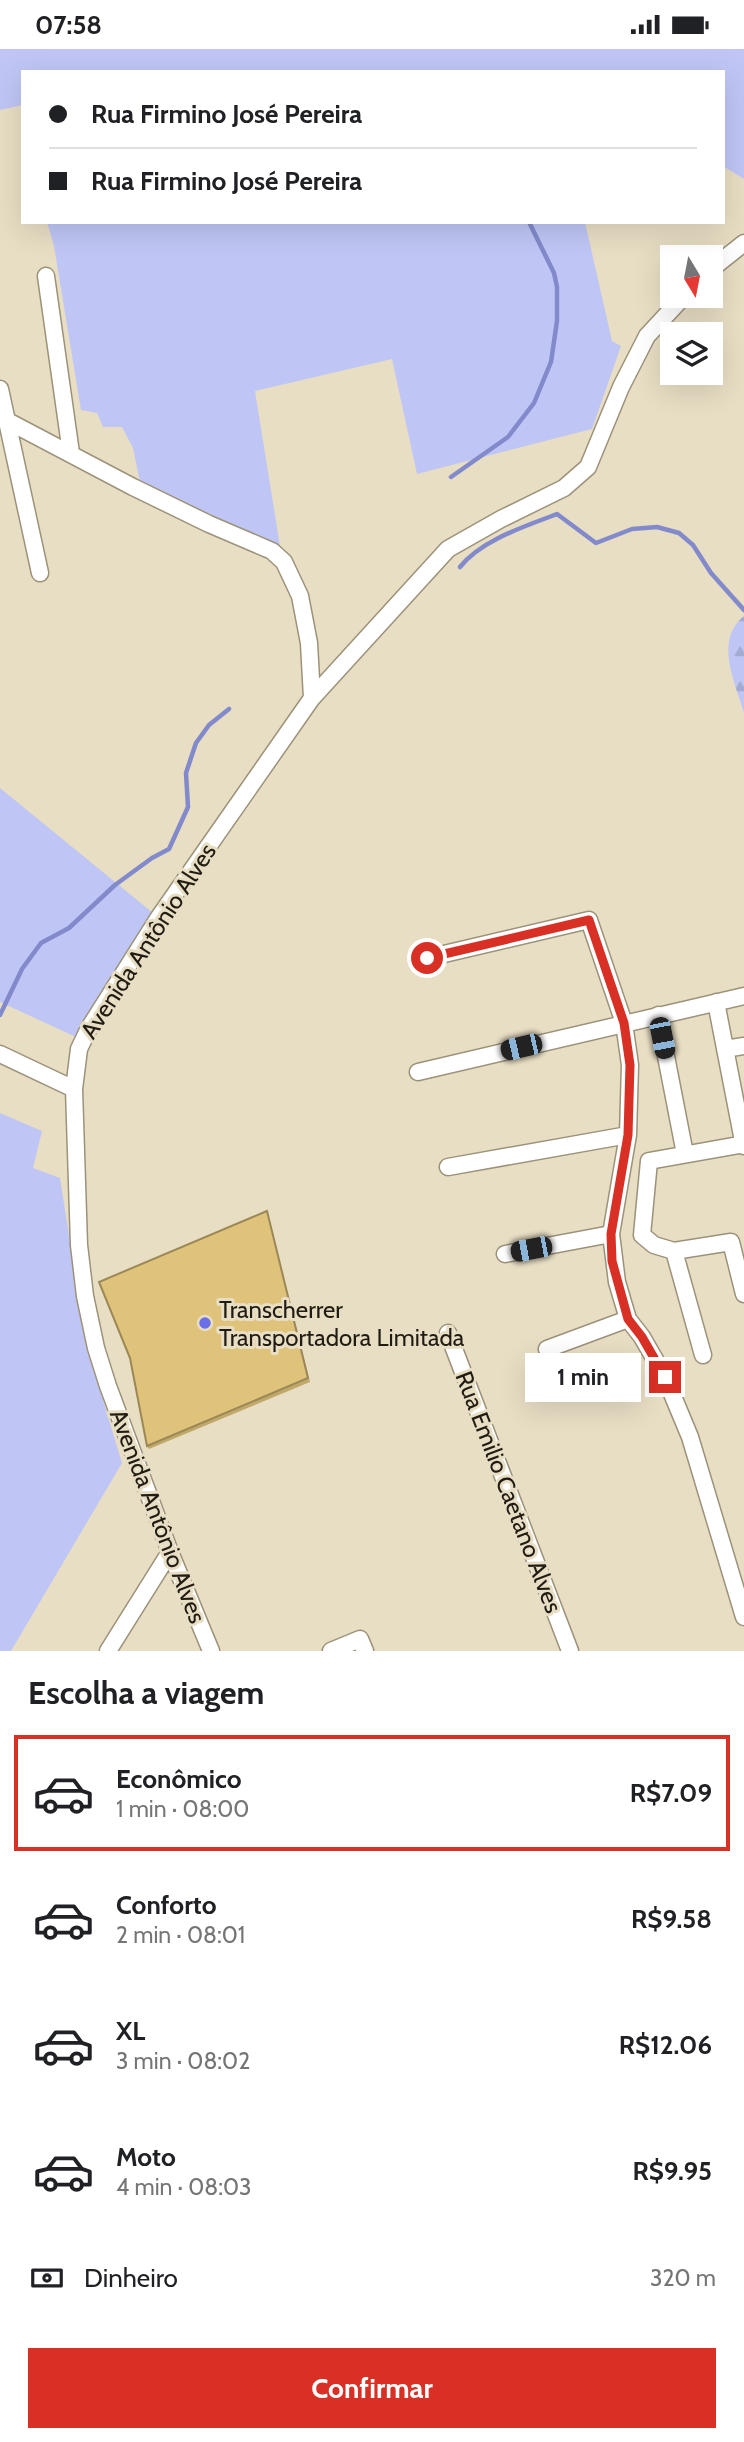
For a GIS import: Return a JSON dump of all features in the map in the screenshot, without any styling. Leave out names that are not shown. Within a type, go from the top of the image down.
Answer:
[{"type":"street","points":[[723,260],[744,243]]},
{"type":"street","points":[[46,276],[71,453]]},
{"type":"street","name":"Avenida Antônio Alves","points":[[211,1651],[170,1552],[96,1348],[85,1296],[79,1245],[74,1089],[79,1049],[89,1028],[159,916],[312,698],[448,549],[564,488],[587,467],[621,387],[647,336],[673,308]]},
{"type":"street","points":[[0,389],[3,418],[40,573]]},
{"type":"street","points":[[3,418],[133,487],[272,551],[284,562],[300,596],[309,643],[312,698]]},
{"type":"street","points":[[427,958],[589,920],[624,1023],[630,1065],[628,1135],[611,1234],[617,1282],[628,1319],[642,1337],[665,1377],[690,1437],[744,1617]]},
{"type":"street","points":[[418,1072],[744,996]]},
{"type":"street","points":[[716,1002],[740,1104],[744,1145],[649,1161],[642,1235],[654,1245],[674,1251],[731,1242],[744,1294]]},
{"type":"street","points":[[657,1015],[685,1154]]},
{"type":"street","points":[[726,1049],[744,1046]]},
{"type":"street","points":[[0,1054],[74,1089]]},
{"type":"street","points":[[448,1167],[628,1135]]},
{"type":"street","points":[[505,1254],[611,1234]]},
{"type":"street","points":[[674,1251],[703,1355]]},
{"type":"street","points":[[547,1349],[628,1319]]},
{"type":"street","name":"Rua Emilio Caetano Alves","points":[[448,1333],[570,1651]]},
{"type":"street","points":[[108,1651],[170,1552]]},
{"type":"street","points":[[331,1651],[360,1639],[365,1651]]},
{"type":"green space","points":[[0,49],[744,49],[744,179],[725,167],[725,70],[21,70],[21,105],[0,110]]},
{"type":"green space","points":[[48,224],[585,224],[612,341],[621,346],[592,429],[417,474],[392,359],[255,391],[280,546],[142,492],[133,448],[122,427],[103,427],[97,413],[81,410],[54,246]]},
{"type":"green space","points":[[744,616],[744,712],[732,675],[728,649],[735,626]]},
{"type":"green space","points":[[0,788],[153,913],[76,1037],[0,1002]]},
{"type":"green space","points":[[0,1113],[42,1131],[33,1168],[60,1178],[86,1343],[122,1463],[11,1651],[0,1651]]},
{"type":"building","name":"Transcherrer Transportadora Limitada","points":[[267,1211],[308,1378],[147,1446],[130,1358],[99,1282]]},
{"type":"waterway","points":[[451,477],[508,437],[534,403],[551,362],[557,321],[557,287],[554,273],[530,224]]},
{"type":"waterway","points":[[460,567],[469,557],[492,542],[557,514],[596,543],[632,529],[657,527],[679,533],[693,545],[711,573],[744,610]]},
{"type":"waterway","points":[[0,1015],[22,969],[41,943],[69,928],[115,885],[169,849],[188,807],[186,773],[196,743],[209,725],[229,709]]},
{"type":"place","name":"Transcherrer Transportadora Limitada","points":[[205,1323]]},
{"type":"route","points":[[427,958],[589,920],[624,1023],[630,1065],[628,1135],[611,1234],[612,1261],[628,1319],[642,1337],[665,1377]]}]
